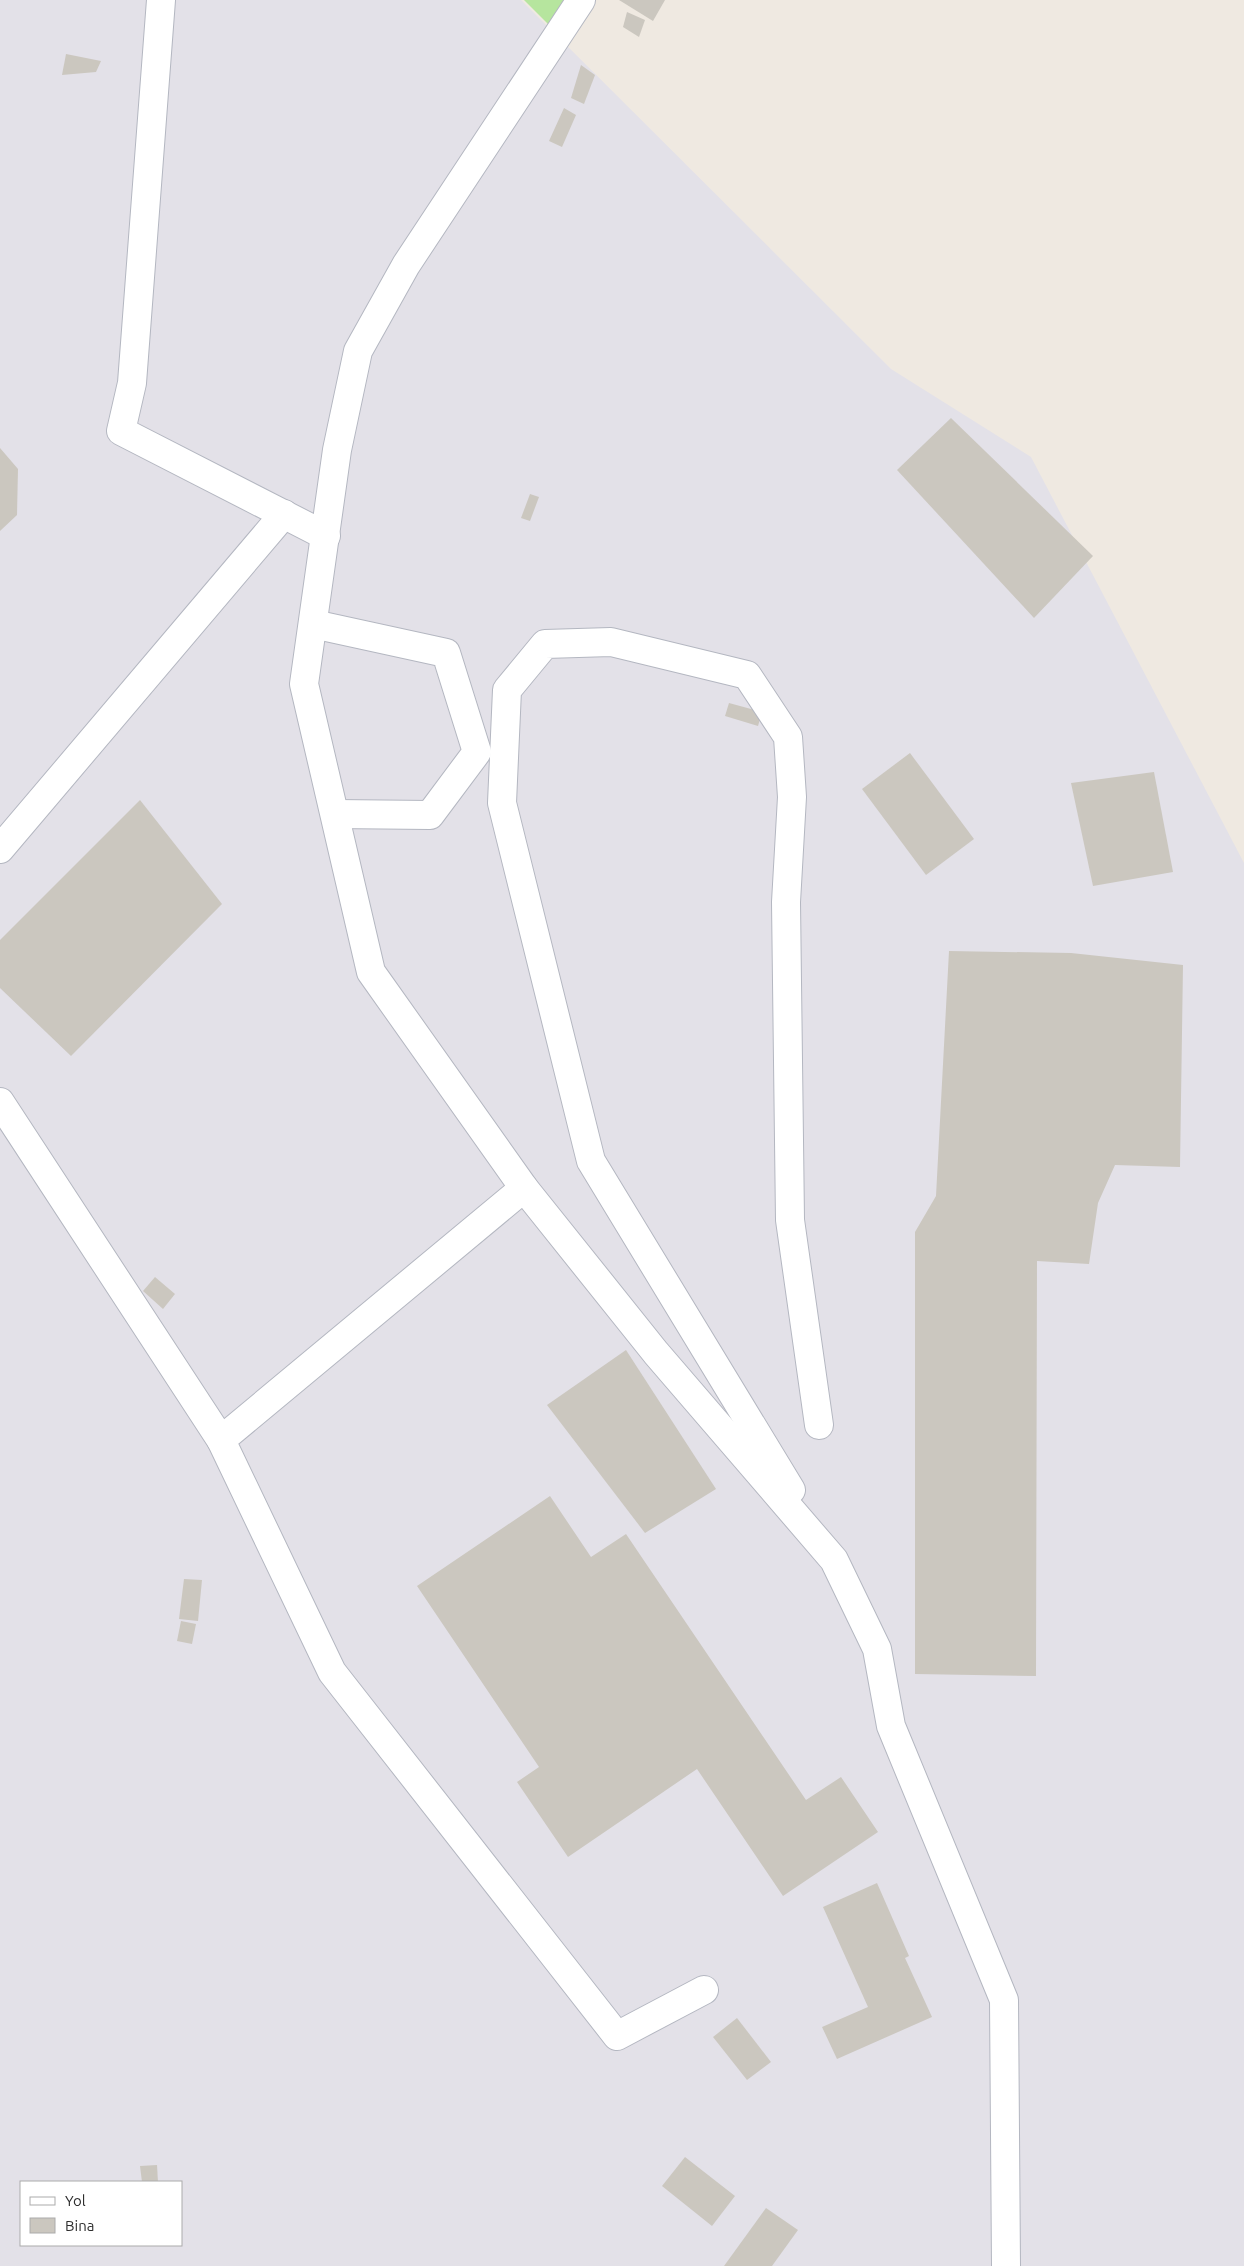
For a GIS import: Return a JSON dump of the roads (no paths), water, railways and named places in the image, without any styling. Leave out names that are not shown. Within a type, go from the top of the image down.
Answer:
[{"type":"street","points":[[161,0],[132,383],[121,431],[326,536]]},
{"type":"street","points":[[581,0],[406,265],[358,351],[337,450],[304,684],[371,972],[524,1188],[656,1353],[834,1560]]},
{"type":"street","points":[[0,849],[284,514]]},
{"type":"street","points":[[313,624],[446,653],[477,752],[430,815],[335,814]]},
{"type":"street","points":[[819,1425],[790,1220],[786,902],[792,797],[788,737],[747,675],[611,642],[545,644],[507,690],[502,804],[591,1161],[834,1560],[877,1649],[891,1726],[1004,2000],[1006,2266]]},
{"type":"street","points":[[0,1102],[221,1440],[332,1672],[617,2036],[704,1990]]},
{"type":"street","points":[[221,1440],[524,1188]]}]
